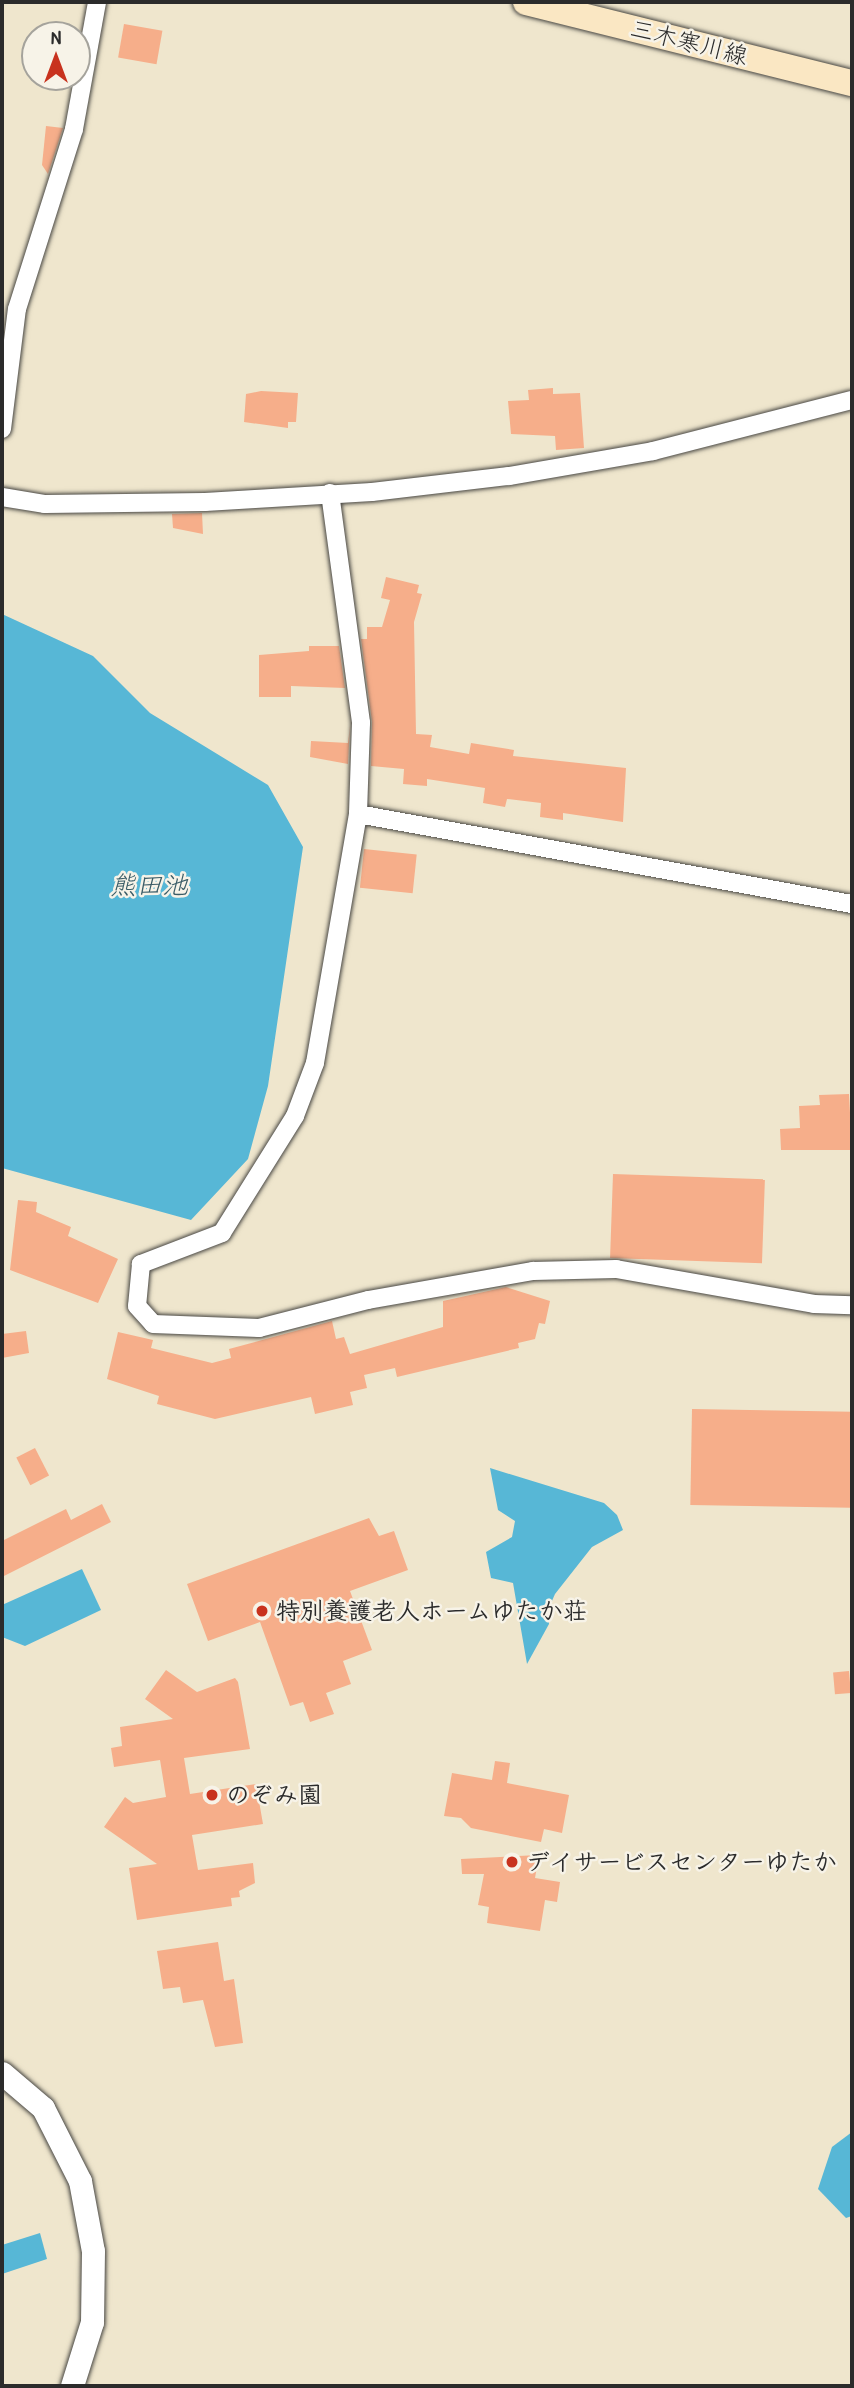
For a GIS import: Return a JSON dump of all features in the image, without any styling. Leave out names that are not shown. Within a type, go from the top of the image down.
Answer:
[{"type":"main road","name":"三木寒川線","points":[[526,2],[852,83]]},
{"type":"street","points":[[2,429],[17,309],[74,129],[97,2]]},
{"type":"street","points":[[2,497],[117,505],[330,493],[509,476],[653,451],[852,400]]},
{"type":"street","points":[[330,493],[359,711],[358,814],[315,1063],[295,1116],[222,1233],[141,1264],[137,1306],[153,1324],[258,1328],[368,1300],[533,1272],[616,1269],[814,1304],[852,1305]]},
{"type":"street","points":[[358,814],[852,904]]},
{"type":"street","points":[[2,2073],[43,2108],[80,2180],[93,2251],[92,2322],[72,2386]]},
{"type":"water","name":"熊田池","points":[[2,614],[93,656],[150,713],[268,785],[303,847],[268,1086],[248,1159],[191,1220],[2,1168]]},
{"type":"water","points":[[490,1468],[604,1503],[617,1515],[623,1530],[592,1547],[555,1594],[548,1610],[549,1624],[527,1664],[513,1583],[491,1578],[486,1552],[512,1537],[515,1521],[498,1510]]},
{"type":"water","points":[[82,1569],[101,1610],[25,1646],[2,1637],[2,1605]]},
{"type":"water","points":[[852,2132],[852,2216],[846,2218],[818,2189],[832,2147]]},
{"type":"water","points":[[40,2233],[47,2259],[2,2274],[2,2245]]},
{"type":"building","points":[[124,24],[162,31],[157,64],[118,57]]},
{"type":"building","points":[[46,126],[63,128],[48,174],[42,165]]},
{"type":"building","points":[[553,388],[553,394],[580,393],[584,448],[556,450],[555,436],[511,434],[508,401],[529,400],[528,390]]},
{"type":"building","points":[[261,391],[298,393],[296,422],[288,422],[288,428],[244,422],[246,394]]},
{"type":"building","points":[[202,513],[203,534],[173,528],[172,514]]},
{"type":"building","points":[[386,577],[419,585],[417,593],[422,594],[414,622],[416,734],[432,735],[430,747],[469,754],[471,743],[514,750],[513,756],[626,768],[623,822],[563,813],[563,820],[540,817],[541,803],[507,799],[505,807],[483,803],[485,788],[427,779],[427,786],[403,784],[404,769],[371,766],[372,722],[361,639],[367,639],[367,627],[382,627],[390,600],[381,598]]},
{"type":"building","points":[[309,646],[339,646],[345,688],[291,686],[291,697],[259,697],[259,655],[309,651]]},
{"type":"building","points":[[350,726],[348,764],[310,757],[311,741],[348,743]]},
{"type":"building","points":[[364,849],[417,855],[413,893],[360,888]]},
{"type":"building","points":[[849,1094],[852,1150],[781,1150],[780,1129],[800,1128],[799,1106],[820,1105],[819,1095]]},
{"type":"building","points":[[613,1174],[765,1179],[762,1263],[610,1258]]},
{"type":"building","points":[[18,1200],[37,1202],[36,1212],[71,1227],[68,1236],[118,1259],[98,1303],[10,1270]]},
{"type":"building","points":[[506,1287],[550,1301],[545,1324],[539,1323],[535,1339],[518,1343],[519,1348],[397,1377],[395,1368],[364,1375],[367,1388],[350,1392],[353,1405],[315,1414],[311,1397],[215,1419],[157,1404],[159,1396],[107,1379],[118,1332],[153,1340],[151,1348],[212,1363],[231,1358],[229,1349],[332,1321],[336,1339],[344,1337],[350,1354],[443,1327],[443,1301]]},
{"type":"building","points":[[26,1331],[29,1353],[2,1358],[2,1334]]},
{"type":"building","points":[[692,1409],[852,1412],[850,1508],[690,1505]]},
{"type":"building","points":[[35,1448],[49,1476],[30,1485],[16,1458]]},
{"type":"building","points":[[102,1504],[111,1522],[2,1577],[2,1541],[66,1509],[71,1520]]},
{"type":"building","name":"特別養護老人ホームゆたか荘","points":[[369,1518],[379,1536],[394,1531],[408,1570],[350,1591],[372,1650],[343,1661],[351,1684],[326,1693],[334,1714],[310,1722],[303,1702],[290,1706],[260,1622],[208,1641],[187,1584]]},
{"type":"building","name":"のぞみ園","points":[[166,1670],[197,1692],[235,1678],[238,1682],[250,1749],[184,1758],[190,1794],[256,1784],[263,1824],[192,1835],[198,1870],[253,1863],[255,1883],[239,1891],[240,1897],[231,1898],[232,1906],[137,1920],[129,1868],[157,1864],[104,1827],[125,1797],[133,1803],[166,1797],[160,1760],[114,1767],[111,1748],[122,1746],[120,1727],[173,1719],[145,1699]]},
{"type":"building","points":[[849,1671],[851,1693],[835,1694],[833,1672]]},
{"type":"building","points":[[495,1761],[510,1763],[507,1783],[569,1795],[562,1833],[544,1829],[541,1842],[471,1828],[461,1818],[444,1816],[452,1773],[492,1780]]},
{"type":"building","points":[[539,1855],[535,1878],[560,1882],[557,1902],[545,1900],[540,1931],[487,1923],[489,1907],[478,1905],[484,1874],[462,1874],[461,1859]]},
{"type":"building","points":[[218,1942],[224,1981],[234,1979],[243,2043],[215,2047],[203,2000],[183,2003],[180,1987],[163,1989],[157,1951]]},
{"type":"place","name":"特別養護老人ホームゆたか荘","points":[[262,1611]]},
{"type":"place","name":"のぞみ園","points":[[212,1795]]},
{"type":"place","name":"デイサービスセンターゆたか","points":[[512,1862]]}]
